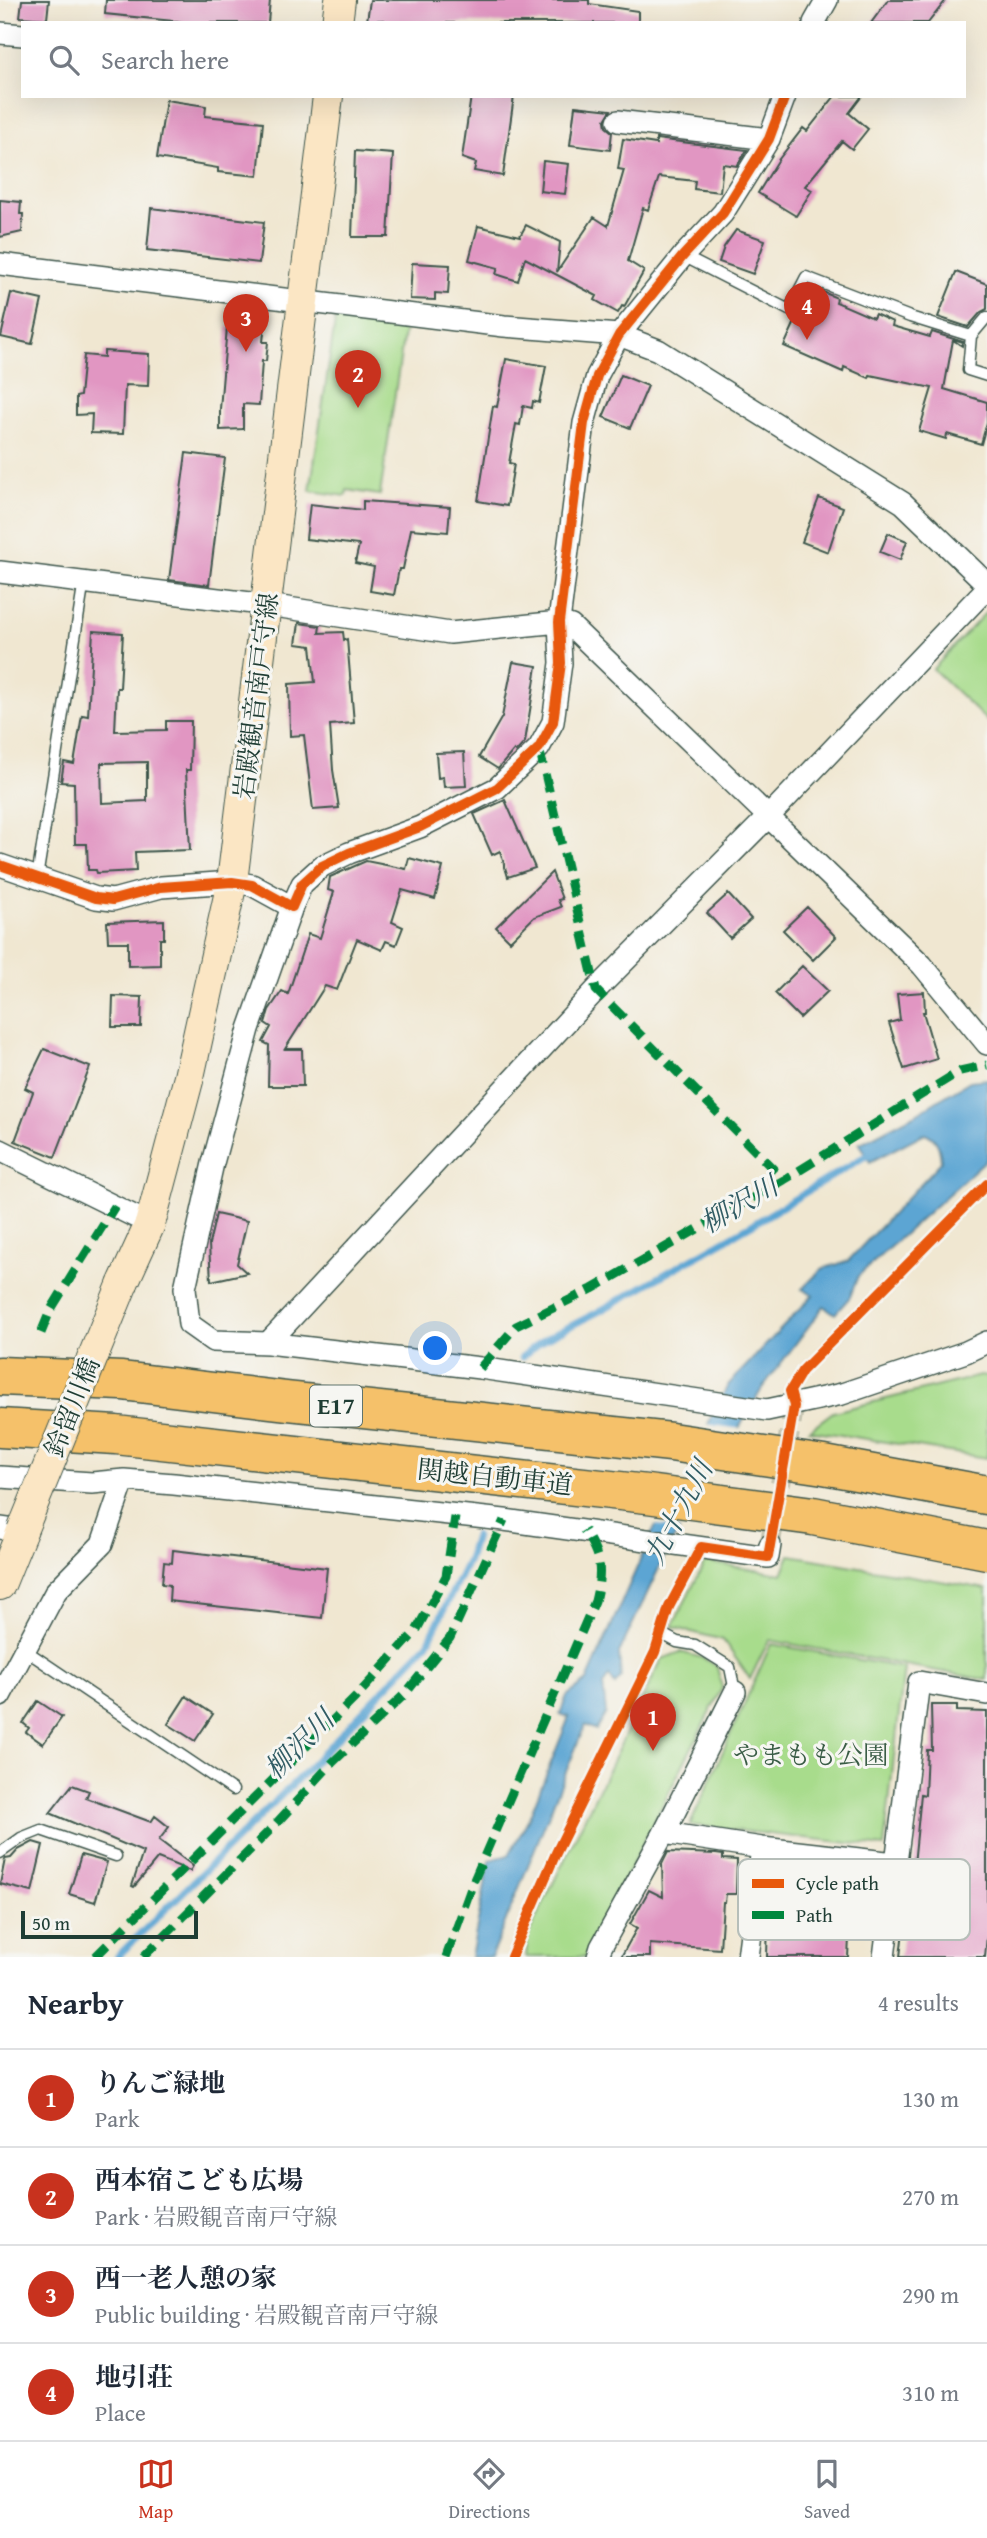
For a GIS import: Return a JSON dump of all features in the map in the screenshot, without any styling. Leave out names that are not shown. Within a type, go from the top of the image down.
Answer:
[{"type":"highway","name":"関越自動車道","points":[[0,1376],[122,1381],[671,1442],[987,1495]]},
{"type":"highway","name":"関越自動車道","points":[[0,1428],[116,1434],[648,1493],[813,1516],[987,1550]]},
{"type":"main road","points":[[337,21],[340,0]]},
{"type":"main road","name":"岩殿観音南戸守線","points":[[123,1283],[150,1224],[189,1077],[232,883],[328,98]]},
{"type":"main road","name":"鈴留川橋","points":[[0,1585],[11,1530],[123,1283]]},
{"type":"street","points":[[815,21],[827,0]]},
{"type":"street","points":[[0,33],[21,35]]},
{"type":"street","points":[[784,98],[769,139],[723,213],[683,256],[619,335],[597,376],[584,423],[559,622],[561,663],[554,722],[539,748],[498,788],[420,827],[322,866],[302,884],[249,1029],[213,1163],[185,1288],[189,1324],[213,1341],[268,1343],[480,1368],[767,1410],[842,1395],[966,1352],[987,1342]]},
{"type":"street","points":[[618,121],[769,139]]},
{"type":"street","points":[[0,264],[504,326],[619,335],[658,351],[903,503],[987,586],[769,816],[596,990],[268,1343]]},
{"type":"street","points":[[0,572],[268,605],[450,633],[559,622],[570,626],[922,965],[987,1044]]},
{"type":"street","points":[[0,865],[96,898],[113,900],[161,887],[232,883],[252,885],[292,906]]},
{"type":"street","points":[[0,1150],[150,1224]]},
{"type":"street","points":[[0,1477],[92,1483],[124,1480],[504,1520],[768,1557],[770,1545]]},
{"type":"street","points":[[0,1696],[56,1591],[103,1544],[124,1480]]},
{"type":"street","points":[[896,1859],[919,1682],[987,1694]]},
{"type":"street","points":[[598,1957],[735,1692]]},
{"type":"street","points":[[664,1833],[860,1859]]},
{"type":"street","points":[[761,1859],[762,1848]]},
{"type":"lane","points":[[683,256],[789,310],[806,277],[910,317],[971,336]]},
{"type":"lane","points":[[987,317],[971,336],[968,370],[987,376]]},
{"type":"lane","points":[[37,878],[84,581]]},
{"type":"lane","points":[[701,1547],[669,1607],[662,1634],[677,1642],[695,1645],[730,1667],[735,1692]]},
{"type":"lane","points":[[24,1650],[233,1790]]},
{"type":"lane","points":[[0,1853],[21,1838],[41,1830],[116,1856]]},
{"type":"green space","points":[[336,315],[405,326],[380,495],[347,490],[346,496],[310,491]]},
{"type":"green space","points":[[987,611],[987,721],[933,669]]},
{"type":"green space","points":[[980,1376],[987,1377],[987,1458],[809,1430],[833,1412]]},
{"type":"green space","points":[[790,1555],[987,1589],[987,1680],[769,1640],[750,1679],[723,1640],[672,1627],[705,1562],[782,1574]]},
{"type":"green space","name":"やまもも公園","points":[[771,1644],[904,1668],[884,1847],[690,1825]]},
{"type":"green space","points":[[680,1652],[703,1658],[717,1667],[722,1688],[585,1957],[526,1957],[528,1935],[662,1659]]},
{"type":"water","name":"九十九川","points":[[987,1079],[987,1159],[858,1276],[850,1297],[835,1314],[824,1306],[763,1387],[667,1551],[619,1653],[621,1678],[615,1685],[609,1676],[603,1685],[606,1713],[596,1730],[585,1725],[491,1957],[471,1957],[490,1860],[509,1855],[529,1818],[569,1717],[560,1714],[567,1696],[587,1681],[653,1531],[728,1385],[813,1295],[802,1289],[822,1269],[848,1261],[941,1162],[937,1145],[933,1138],[925,1133],[870,1162],[859,1144],[970,1081]]},
{"type":"pier","points":[[704,1424],[742,1429],[683,1530],[653,1524]]},
{"type":"building","points":[[22,0],[49,0],[47,19],[20,17]]},
{"type":"building","points":[[106,0],[270,0],[268,21],[173,21],[105,14]]},
{"type":"building","points":[[370,0],[589,0],[589,4],[638,11],[638,21],[367,21]]},
{"type":"building","points":[[888,0],[946,0],[930,21],[872,21]]},
{"type":"building","points":[[471,98],[514,98],[503,176],[474,171],[476,163],[462,158]]},
{"type":"building","points":[[833,98],[860,98],[849,113],[868,129],[852,149],[842,141],[805,186],[812,190],[796,216],[758,193],[803,128],[807,131]]},
{"type":"building","points":[[166,100],[206,106],[205,116],[263,122],[258,176],[218,172],[218,168],[157,158]]},
{"type":"building","points":[[575,106],[611,110],[605,120],[606,127],[612,132],[610,150],[570,145]]},
{"type":"building","points":[[623,139],[656,144],[656,139],[747,150],[737,166],[723,164],[720,192],[694,189],[695,181],[659,177],[648,210],[643,208],[628,261],[644,271],[618,313],[595,300],[597,296],[525,258],[518,281],[496,274],[498,268],[469,260],[478,226],[520,236],[526,225],[560,242],[557,272],[594,217],[608,226],[624,170],[618,169]]},
{"type":"building","points":[[355,151],[393,154],[388,237],[352,237]]},
{"type":"building","points":[[543,161],[569,164],[565,194],[540,191]]},
{"type":"building","points":[[0,200],[21,202],[22,232],[0,237]]},
{"type":"building","points":[[151,208],[264,222],[259,263],[147,250]]},
{"type":"building","points":[[736,230],[765,240],[753,274],[719,262],[724,247]]},
{"type":"building","points":[[412,263],[450,265],[448,294],[435,293],[435,300],[410,299]]},
{"type":"building","points":[[956,272],[987,284],[987,309],[968,327],[938,317]]},
{"type":"building","points":[[811,287],[837,298],[836,302],[873,318],[875,314],[893,322],[892,326],[930,337],[932,332],[963,342],[962,346],[953,340],[944,389],[987,402],[987,422],[981,444],[947,434],[946,439],[919,431],[932,388],[870,375],[869,378],[844,367],[843,372],[784,346]]},
{"type":"building","points":[[11,293],[42,300],[32,344],[1,337]]},
{"type":"building","points":[[244,310],[266,312],[263,342],[268,342],[266,361],[262,361],[259,405],[243,404],[243,429],[220,430],[227,327],[242,328]]},
{"type":"building","points":[[104,351],[149,354],[148,386],[125,385],[123,434],[91,433],[92,414],[76,415],[76,397],[80,396],[84,355],[104,357]]},
{"type":"building","points":[[506,359],[546,366],[539,403],[533,401],[532,408],[523,406],[520,425],[516,424],[509,463],[514,464],[507,506],[478,501],[493,406],[497,407]]},
{"type":"building","points":[[621,375],[648,386],[630,428],[603,417]]},
{"type":"building","points":[[186,453],[225,458],[209,585],[169,580]]},
{"type":"building","points":[[819,498],[843,507],[828,552],[802,542]]},
{"type":"building","points":[[363,501],[450,507],[448,532],[411,529],[403,569],[399,569],[394,595],[370,591],[374,567],[355,563],[359,545],[306,539],[310,504],[363,510]]},
{"type":"building","points":[[888,533],[907,541],[900,560],[880,552]]},
{"type":"building","points":[[299,623],[320,626],[319,633],[343,632],[344,640],[347,639],[354,723],[330,725],[339,808],[313,810],[304,735],[290,736],[289,684],[315,682],[311,646],[296,644]]},
{"type":"building","points":[[93,631],[123,633],[115,731],[166,730],[166,721],[191,721],[190,770],[186,770],[190,850],[135,852],[136,871],[97,873],[96,870],[88,870],[87,844],[75,844],[74,783],[61,782],[64,762],[74,764],[82,715],[88,716]],"holes":[[[147,762],[147,801],[102,803],[101,763]]]},
{"type":"building","points":[[513,662],[537,666],[525,742],[516,752],[514,750],[498,769],[479,757],[502,717]]},
{"type":"building","points":[[464,752],[466,786],[444,787],[443,777],[438,778],[436,753]]},
{"type":"building","points":[[505,800],[535,868],[508,877],[500,851],[492,855],[474,814]]},
{"type":"building","points":[[409,858],[443,867],[435,899],[402,890],[392,922],[403,927],[396,945],[386,941],[382,950],[357,939],[337,990],[325,986],[285,1049],[302,1049],[303,1086],[268,1086],[269,1045],[263,1042],[271,1027],[265,1023],[269,1010],[282,991],[288,994],[308,934],[320,938],[334,892],[328,890],[330,877],[366,861],[406,869]]},
{"type":"building","points":[[552,872],[562,899],[558,900],[561,907],[534,917],[510,941],[496,927]]},
{"type":"building","points":[[728,894],[751,919],[730,938],[707,913]]},
{"type":"building","points":[[807,907],[836,937],[813,960],[783,930]]},
{"type":"building","points":[[164,920],[164,939],[160,939],[160,965],[128,966],[128,942],[108,942],[107,922]]},
{"type":"building","points":[[802,966],[828,991],[800,1018],[775,993]]},
{"type":"building","points":[[924,992],[923,1012],[937,1059],[904,1069],[889,1023],[900,1020],[897,994]]},
{"type":"building","points":[[113,996],[142,997],[141,1027],[112,1027]]},
{"type":"building","points":[[44,1049],[90,1067],[55,1157],[15,1141],[33,1092],[25,1088]]},
{"type":"building","points":[[216,1214],[247,1221],[237,1264],[247,1273],[211,1281],[209,1244]]},
{"type":"building","points":[[173,1550],[327,1568],[322,1618],[169,1601],[170,1585],[162,1584],[164,1562],[172,1563]]},
{"type":"building","points":[[186,1696],[213,1714],[195,1741],[168,1724]]},
{"type":"building","points":[[38,1701],[62,1717],[43,1744],[26,1732],[29,1728],[23,1723]]},
{"type":"building","points":[[931,1705],[957,1705],[957,1711],[987,1712],[985,1957],[900,1957],[902,1940],[970,1940],[970,1859],[915,1859],[921,1794],[925,1795],[927,1750],[932,1750]]},
{"type":"building","points":[[72,1785],[89,1791],[86,1798],[151,1822],[155,1816],[169,1827],[159,1840],[193,1866],[190,1871],[158,1858],[134,1887],[132,1886],[143,1852],[50,1813]]},
{"type":"building","points":[[33,1842],[43,1845],[32,1892],[0,1884],[5,1859],[11,1858],[18,1850]]},
{"type":"building","points":[[668,1852],[716,1854],[723,1855],[723,1859],[737,1860],[736,1894],[726,1894],[723,1902],[720,1949],[650,1944],[650,1957],[621,1957],[637,1928],[630,1924],[649,1890],[663,1897],[662,1864]]},
{"type":"building","points":[[81,1855],[107,1862],[95,1902],[69,1894]]},
{"type":"building","points":[[767,1940],[849,1940],[848,1957],[767,1957]]},
{"type":"waterway","name":"柳沢川","points":[[522,1357],[543,1340],[755,1223],[872,1152]]},
{"type":"waterway","name":"柳沢川","points":[[117,1957],[307,1770],[428,1643],[468,1560],[475,1536]]},
{"type":"tunnel","points":[[770,1545],[794,1406]]},
{"type":"marked path","points":[[539,748],[596,990],[784,1180]]},
{"type":"marked path","points":[[480,1368],[516,1326],[592,1289],[784,1180],[960,1071],[987,1065]]},
{"type":"marked path","points":[[41,1333],[50,1311],[115,1206]]},
{"type":"marked path","points":[[95,1957],[355,1698],[416,1631],[446,1576],[455,1517]]},
{"type":"marked path","points":[[143,1957],[271,1829],[332,1763],[405,1694],[450,1638],[504,1520]]},
{"type":"marked path","points":[[446,1957],[474,1880],[595,1601],[599,1564],[584,1530]]},
{"type":"cycle path","points":[[0,865],[96,898],[113,900],[161,887],[232,882],[252,885],[292,907],[302,884],[322,866],[420,827],[497,788],[539,748],[553,722],[561,663],[559,622],[584,423],[597,376],[619,335],[683,256],[723,213],[769,139],[784,98]]},
{"type":"cycle path","points":[[511,1957],[556,1853],[655,1652],[669,1607],[701,1547],[768,1557],[794,1406],[790,1391],[802,1371],[987,1184]]},
{"type":"place","name":"地引荘","points":[[807,340]]},
{"type":"place","name":"西一老人憩の家","points":[[246,352]]},
{"type":"place","name":"西本宿こども広場","points":[[358,408]]},
{"type":"place","name":"りんご緑地","points":[[653,1751]]}]
